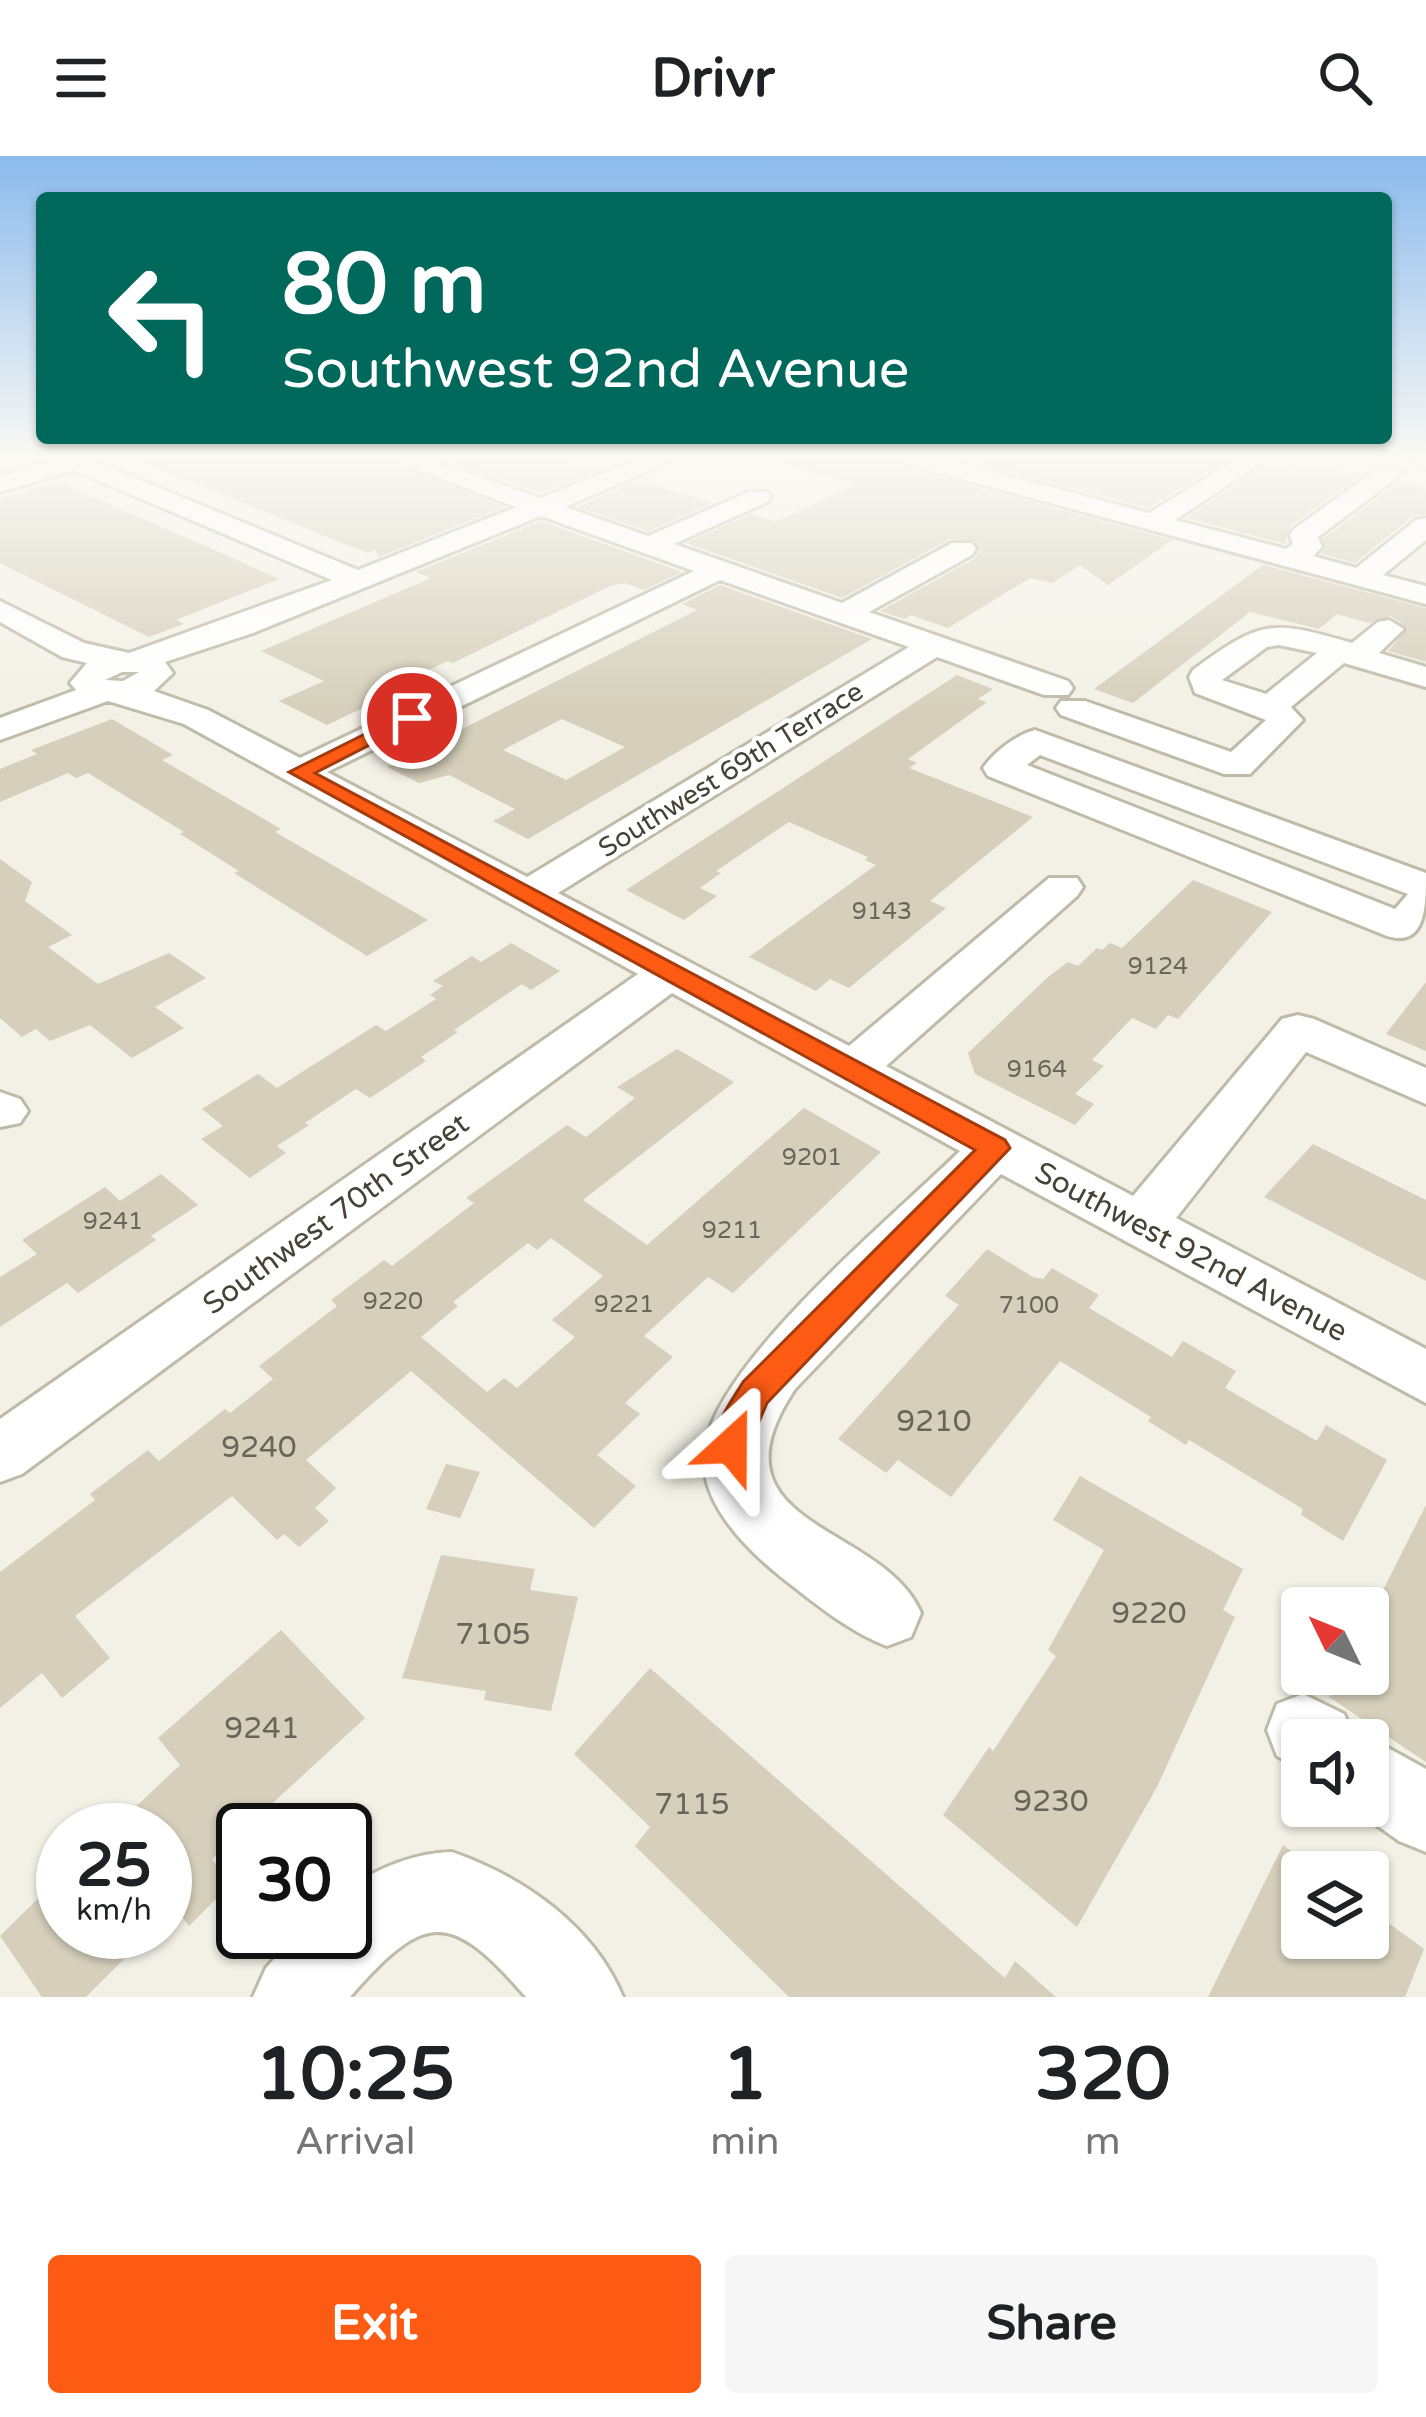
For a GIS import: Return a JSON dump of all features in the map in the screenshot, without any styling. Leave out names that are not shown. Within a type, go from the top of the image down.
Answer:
[{"type":"street","points":[[270,540],[358,580]]},
{"type":"street","points":[[0,726],[116,673],[458,540]]},
{"type":"street","points":[[630,540],[934,645],[1237,766],[1286,720],[1271,707],[1207,686],[1205,677],[1264,633],[1280,633],[1426,677]]},
{"type":"street","points":[[647,546],[661,540]]},
{"type":"street","points":[[1220,540],[1426,597]]},
{"type":"street","points":[[1292,559],[1308,547],[1306,540]]},
{"type":"street","points":[[1361,578],[1409,540]]},
{"type":"street","points":[[844,614],[962,549]]},
{"type":"street","points":[[299,772],[716,571]]},
{"type":"street","points":[[1271,707],[1392,626],[1426,597]]},
{"type":"street","name":"Southwest 92nd Avenue","points":[[0,610],[1426,1378]]},
{"type":"street","name":"Southwest 69th Terrace","points":[[527,895],[934,645]]},
{"type":"street","points":[[1426,887],[1035,741],[1000,768],[1402,927],[1426,899]]},
{"type":"street","points":[[852,1070],[1063,887]]},
{"type":"street","name":"Southwest 70th Street","points":[[0,1454],[671,972]]},
{"type":"street","points":[[1139,1226],[1298,1030],[1426,1087]]},
{"type":"street","points":[[887,1613],[760,1517],[738,1484],[731,1446],[736,1425],[755,1393],[995,1148]]},
{"type":"street","points":[[1389,1788],[1426,1814]]},
{"type":"street","points":[[295,1997],[370,1920],[403,1901],[440,1892],[470,1896],[492,1909],[581,1997]]},
{"type":"building","points":[[0,540],[190,540],[279,579],[176,620],[184,624],[149,637],[0,563]]},
{"type":"building","points":[[334,540],[422,540],[379,557],[375,550],[368,553]]},
{"type":"building","points":[[495,540],[593,540],[682,572],[644,590],[625,583],[610,586],[453,663],[448,661],[372,696],[380,700],[327,725],[279,701],[324,681],[261,651],[431,578],[416,572]]},
{"type":"building","points":[[693,540],[948,540],[842,598],[686,543]]},
{"type":"building","points":[[962,540],[1172,540],[1108,585],[1080,565],[1053,583],[1030,578],[948,628],[911,615],[904,619],[880,611],[974,559],[980,551],[976,541]]},
{"type":"building","points":[[1323,540],[1383,540],[1355,563],[1322,554]]},
{"type":"building","points":[[1263,565],[1426,608],[1426,662],[1388,651],[1408,628],[1391,616],[1369,623],[1337,614],[1319,629],[1250,612],[1133,703],[1094,689]]},
{"type":"building","points":[[720,585],[872,639],[528,839],[493,821],[515,809],[449,775],[419,783],[387,767],[697,610],[682,604]],"holes":[[[562,719],[625,747],[566,780],[503,750]]]},
{"type":"building","points":[[957,675],[993,689],[978,699],[987,702],[908,759],[917,763],[909,768],[1033,817],[930,901],[946,908],[849,988],[830,979],[816,991],[749,957],[876,865],[865,860],[868,857],[789,822],[716,871],[721,873],[700,888],[717,896],[684,920],[626,890]]},
{"type":"building","points":[[112,719],[173,755],[162,760],[281,829],[275,832],[428,920],[367,956],[88,773],[76,778],[68,773],[0,802],[0,769],[37,754],[31,750]]},
{"type":"building","points":[[0,859],[32,882],[25,901],[72,935],[48,947],[98,984],[169,953],[206,978],[155,1007],[184,1028],[132,1058],[90,1025],[50,1041],[36,1029],[22,1037],[0,1018]]},
{"type":"building","points":[[1193,880],[1272,912],[1178,1019],[1168,1015],[1156,1029],[1132,1018],[1092,1060],[1104,1066],[1075,1094],[1094,1104],[1075,1125],[975,1074],[968,1053],[1048,977],[1068,962],[1078,966],[1097,948],[1102,950],[1110,943],[1122,948]]},
{"type":"building","points":[[511,943],[560,971],[531,990],[522,984],[454,1030],[458,1032],[421,1057],[426,1061],[370,1098],[356,1089],[305,1123],[309,1125],[277,1146],[286,1153],[250,1178],[201,1139],[223,1126],[202,1109],[258,1074],[277,1088],[376,1025],[386,1031],[436,999],[430,995],[443,986],[433,981],[472,956],[481,962]]},
{"type":"building","points":[[1426,982],[1426,1051],[1386,1034]]},
{"type":"building","points":[[677,1049],[734,1082],[583,1200],[647,1245],[804,1108],[881,1152],[733,1293],[708,1277],[644,1336],[673,1357],[625,1403],[640,1414],[597,1455],[636,1486],[594,1528],[411,1371],[306,1460],[336,1488],[315,1508],[329,1521],[299,1547],[284,1534],[277,1540],[232,1496],[75,1616],[110,1658],[62,1698],[42,1673],[0,1708],[0,1572],[95,1500],[90,1494],[148,1450],[159,1461],[225,1409],[230,1413],[273,1379],[259,1366],[337,1306],[331,1300],[384,1260],[392,1266],[474,1203],[466,1198],[567,1125],[586,1137],[635,1098],[617,1087]],"holes":[[[551,1238],[603,1276],[552,1320],[575,1337],[517,1388],[504,1378],[487,1392],[421,1337],[458,1306],[453,1302],[528,1243],[537,1250]]]},
{"type":"building","points":[[1313,1144],[1426,1200],[1426,1281],[1264,1197]]},
{"type":"building","points":[[161,1174],[198,1205],[78,1293],[67,1283],[0,1327],[0,1277],[37,1254],[22,1240],[105,1187],[120,1201]]},
{"type":"building","points":[[987,1249],[1033,1277],[1043,1279],[1052,1268],[1099,1295],[1089,1308],[1172,1357],[1183,1341],[1236,1371],[1225,1388],[1317,1441],[1326,1425],[1387,1460],[1343,1541],[1301,1515],[1303,1509],[1189,1440],[1186,1445],[1148,1421],[1151,1417],[1060,1361],[951,1497],[898,1460],[886,1473],[838,1439],[959,1305],[945,1296]]},
{"type":"building","points":[[446,1464],[480,1472],[460,1518],[426,1509]]},
{"type":"building","points":[[1080,1476],[1243,1569],[1223,1610],[1235,1617],[1157,1787],[1077,1927],[943,1815],[989,1747],[993,1751],[1056,1656],[1048,1650],[1104,1550],[1053,1520]]},
{"type":"building","points":[[1426,1505],[1426,1762],[1389,1737],[1389,1719],[1362,1719],[1329,1697],[1389,1695],[1389,1587],[1385,1587]]},
{"type":"building","points":[[441,1555],[535,1569],[530,1590],[578,1597],[551,1711],[484,1700],[486,1691],[402,1678]]},
{"type":"building","points":[[281,1630],[365,1718],[273,1803],[216,1803],[216,1855],[212,1859],[216,1899],[192,1923],[192,1803],[140,1803],[180,1765],[158,1738]]},
{"type":"building","points":[[650,1668],[1005,1978],[1015,1961],[1056,1997],[789,1997],[635,1846],[650,1827],[574,1754]]},
{"type":"building","points":[[1283,1845],[1291,1851],[1281,1851],[1281,1959],[1389,1959],[1389,1923],[1424,1949],[1405,1997],[1208,1997]]},
{"type":"building","points":[[36,1901],[36,1959],[124,1959],[86,1997],[42,1997],[0,1936]]},
{"type":"route","points":[[412,718],[299,772],[995,1148],[755,1393],[736,1425],[731,1446]]}]
